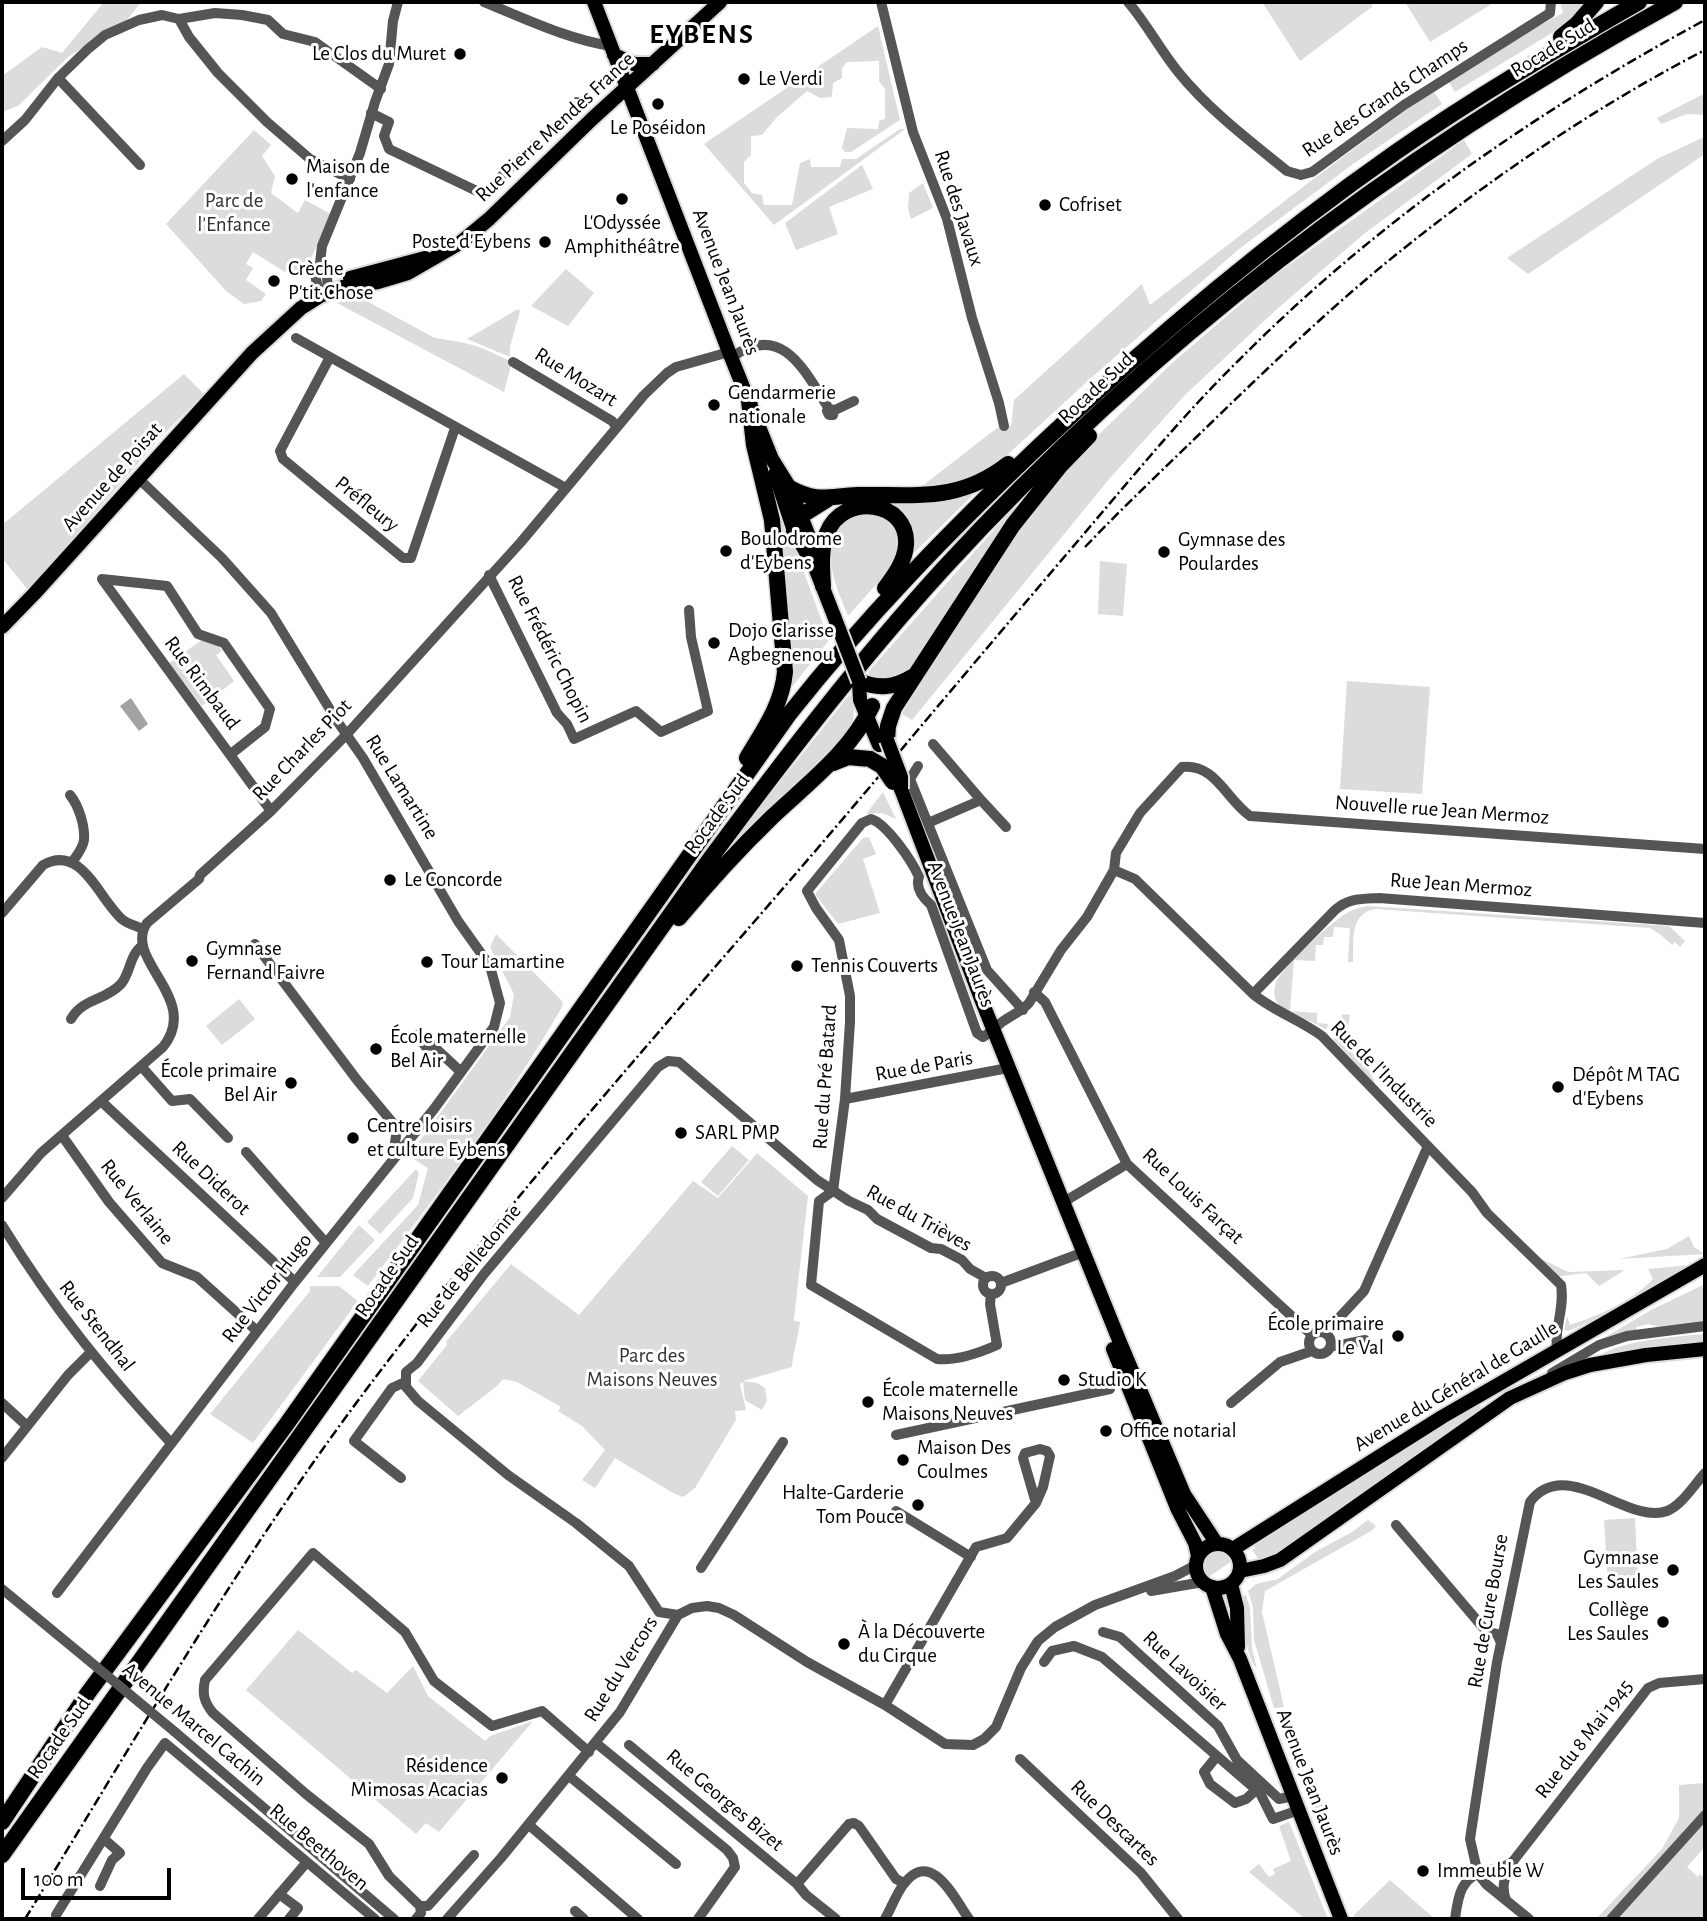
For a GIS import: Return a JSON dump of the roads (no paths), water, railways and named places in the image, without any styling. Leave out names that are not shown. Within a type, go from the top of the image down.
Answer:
[{"type":"highway","points":[[1442,121],[1577,24],[1596,2]]},
{"type":"highway","name":"Rocade Sud","points":[[2,1822],[88,1693],[286,1425],[790,713],[877,609],[943,539],[1072,415],[1157,338],[1240,269],[1334,197],[1442,121],[1531,64],[1639,2]]},
{"type":"highway","name":"Rocade Sud","points":[[2,1855],[732,829],[805,733],[916,599],[986,523],[1072,438],[1234,296],[1330,221],[1452,135],[1545,76],[1675,2]]},
{"type":"highway","points":[[897,785],[882,766],[879,748],[890,717],[1013,525],[1083,442],[1234,296]]},
{"type":"highway","points":[[681,868],[774,713],[784,677],[772,520],[754,445],[749,400]]},
{"type":"highway","points":[[790,488],[805,496],[828,499],[853,495],[933,496],[953,492],[1000,471],[1072,415]]},
{"type":"highway","points":[[798,524],[828,499]]},
{"type":"highway","points":[[823,586],[825,539],[832,521],[840,514],[857,506],[871,506],[886,511],[898,521],[906,541],[899,567],[823,671]]},
{"type":"highway","points":[[859,681],[883,687],[899,684],[914,676]]},
{"type":"highway","points":[[640,956],[663,938],[701,891],[756,833],[858,733],[870,711]]},
{"type":"highway","points":[[827,766],[879,748]]},
{"type":"main road","name":"Avenue Jean Jaurès","points":[[594,2],[772,458],[790,488],[798,524],[813,551],[814,565],[859,681],[867,693],[879,748],[901,778],[897,785],[1063,1205],[1071,1218],[1126,1383],[1177,1508],[1195,1543],[1197,1561]]},
{"type":"main road","name":"Rue Pierre Mendès France","points":[[323,291],[377,282],[408,273],[468,238],[720,2]]},
{"type":"main road","points":[[613,50],[634,64],[653,64]]},
{"type":"main road","name":"Avenue de Poisat","points":[[2,627],[252,353],[323,291]]},
{"type":"main road","points":[[772,458],[778,486],[798,524]]},
{"type":"main road","name":"Avenue Jean Jaurès","points":[[1081,1253],[1184,1494],[1217,1544]]},
{"type":"main road","name":"Avenue du Général de Gaulle","points":[[1233,1549],[1442,1416],[1705,1265]]},
{"type":"main road","name":"Avenue du Général de Gaulle","points":[[1240,1571],[1280,1560],[1510,1398],[1564,1373],[1590,1365],[1646,1355],[1705,1349]]},
{"type":"main road","points":[[1217,1544],[1233,1549],[1239,1559],[1240,1571],[1231,1584],[1222,1587],[1207,1584],[1198,1574],[1197,1561],[1206,1547],[1217,1544]]},
{"type":"main road","name":"Avenue Jean Jaurès","points":[[1207,1584],[1240,1659],[1341,1919]]},
{"type":"main road","name":"Avenue Jean Jaurès","points":[[1231,1584],[1237,1608],[1240,1659]]},
{"type":"street","points":[[323,291],[327,276],[320,263],[323,246],[389,64],[393,21],[398,2]]},
{"type":"street","points":[[484,2],[613,50]]},
{"type":"street","name":"Rue des Javaux","points":[[881,2],[913,132],[946,216],[1004,426]]},
{"type":"street","name":"Rue des Grands Champs","points":[[1128,2],[1141,16],[1177,71],[1200,97],[1287,171],[1301,176],[1312,172],[1445,78],[1550,13],[1552,2]]},
{"type":"street","points":[[2,141],[25,120],[58,78],[105,35],[139,20],[162,15],[179,19],[215,13],[268,20],[283,34],[315,42],[381,89]]},
{"type":"street","points":[[179,19],[218,73],[267,122],[310,159],[349,179]]},
{"type":"street","points":[[58,78],[140,165]]},
{"type":"street","points":[[371,114],[389,122],[384,136],[389,149],[483,194],[536,143]]},
{"type":"street","points":[[296,338],[566,488]]},
{"type":"street","name":"Rue Charles Piot","points":[[143,929],[200,879],[200,875],[271,811],[347,734],[521,542],[617,427],[670,370],[731,355],[758,345],[775,346],[798,359],[832,409],[854,401]]},
{"type":"street","name":"Préfleury","points":[[330,357],[280,451],[283,459],[403,558],[411,558],[455,428]]},
{"type":"street","name":"Rue Mozart","points":[[513,362],[612,421],[617,427]]},
{"type":"street","name":"Rue Lamartine","points":[[139,479],[222,558],[271,613],[427,864],[458,920],[489,966],[500,1003]]},
{"type":"street","name":"Rue Frédéric Chopin","points":[[489,575],[557,713],[567,724],[574,739],[636,712],[661,733],[708,711],[691,637],[689,610]]},
{"type":"street","name":"Rue Rimbaud","points":[[231,754],[265,727],[270,709],[224,643],[198,634],[167,586],[102,579],[271,811]]},
{"type":"street","points":[[933,744],[1006,827]]},
{"type":"street","name":"Nouvelle rue Jean Mermoz","points":[[1114,870],[1116,853],[1140,813],[1172,775],[1182,767],[1195,765],[1206,772],[1250,816],[1705,849]]},
{"type":"street","name":"Avenue Jean Jaurès","points":[[918,766],[910,779],[987,970],[1023,1010]]},
{"type":"street","points":[[70,795],[78,807],[84,837],[73,862]]},
{"type":"street","points":[[928,822],[981,800]]},
{"type":"street","name":"Avenue Jean Jaurès","points":[[807,891],[862,823],[871,818],[881,822],[913,864],[919,877],[917,883],[923,898],[931,905],[977,1033],[983,1037],[994,1031]]},
{"type":"street","points":[[2,914],[43,865],[57,860],[73,862],[124,920],[143,929],[143,945],[171,999],[174,1020],[173,1032],[167,1042],[63,1137],[41,1153],[2,1198]]},
{"type":"street","points":[[994,1031],[1003,1021],[1023,1010],[1061,950],[1087,917],[1114,870]]},
{"type":"street","name":"Rue de l'Industrie","points":[[1114,870],[1135,879],[1253,994],[1322,1036],[1472,1192],[1487,1213],[1561,1285],[1563,1298],[1555,1338],[1557,1349]]},
{"type":"street","name":"Rue du Pré Batard","points":[[807,891],[839,940],[850,996],[845,1099],[833,1191]]},
{"type":"street","name":"Rue Jean Mermoz","points":[[1253,994],[1335,910],[1351,899],[1380,898],[1705,923]]},
{"type":"street","points":[[255,944],[357,1080],[397,1128],[396,1143],[400,1150]]},
{"type":"street","points":[[71,1019],[77,1008],[120,985],[135,951],[143,945]]},
{"type":"street","name":"Rue Louis Farçat","points":[[1034,992],[1045,1002],[1128,1164],[1312,1335]]},
{"type":"street","name":"Rue Victor Hugo","points":[[57,1593],[257,1331],[461,1072],[494,1027],[500,1003]]},
{"type":"street","points":[[417,1035],[426,1046],[431,1044],[461,1072]]},
{"type":"street","name":"Rue de Belledonne","points":[[401,1478],[354,1441],[392,1388],[405,1382],[406,1373],[417,1363],[484,1275],[663,1063],[679,1062],[833,1191]]},
{"type":"street","points":[[141,1066],[172,1101],[190,1099],[228,1138]]},
{"type":"street","name":"Rue de Paris","points":[[845,1099],[1008,1068]]},
{"type":"street","name":"Rue Diderot","points":[[102,1102],[295,1282]]},
{"type":"street","name":"Rue Verlaine","points":[[63,1137],[110,1202],[162,1263],[197,1277],[257,1331]]},
{"type":"street","points":[[1325,1333],[1364,1291],[1428,1146]]},
{"type":"street","points":[[246,1152],[327,1242]]},
{"type":"street","points":[[1063,1205],[1128,1164]]},
{"type":"street","points":[[833,1191],[819,1201],[811,1285],[937,1359],[947,1360],[982,1352],[996,1345],[990,1304],[991,1294],[999,1291],[1001,1283],[1081,1253]]},
{"type":"street","name":"Rue du Trièves","points":[[833,1191],[868,1210],[877,1219],[931,1248],[941,1249],[962,1260],[970,1269],[986,1278],[995,1276],[1001,1283]]},
{"type":"street","name":"Rue Stendhal","points":[[2,1226],[54,1306],[90,1353],[172,1443]]},
{"type":"street","name":"Rue du Trièves","points":[[986,1278],[983,1288],[991,1294]]},
{"type":"street","points":[[1510,1398],[1599,1345],[1628,1336],[1705,1326]]},
{"type":"street","points":[[1325,1333],[1331,1344],[1326,1353],[1312,1351],[1309,1345],[1312,1335],[1325,1333]]},
{"type":"street","points":[[1331,1344],[1336,1346],[1364,1340]]},
{"type":"street","points":[[1231,1403],[1280,1362],[1312,1351]]},
{"type":"street","points":[[2,1458],[68,1375],[90,1353]]},
{"type":"street","points":[[405,1382],[411,1394],[453,1431],[643,1577],[659,1612],[678,1615]]},
{"type":"street","points":[[897,1435],[1110,1389]]},
{"type":"street","points":[[2,1403],[27,1426]]},
{"type":"street","points":[[701,1568],[783,1441]]},
{"type":"street","name":"Rue de Cure Bourse","points":[[1478,1874],[1470,1839],[1501,1643],[1526,1513],[1534,1496],[1563,1484],[1644,1511],[1664,1512],[1675,1507],[1705,1473]]},
{"type":"street","points":[[886,1705],[976,1547],[1007,1538],[1036,1503]]},
{"type":"street","points":[[896,1511],[971,1558]]},
{"type":"street","points":[[1396,1525],[1486,1631],[1497,1634],[1501,1643]]},
{"type":"street","name":"Avenue Marcel Cachin","points":[[420,1906],[389,1876],[369,1844],[306,1794],[205,1703],[202,1691],[205,1680],[313,1553],[405,1632],[434,1681],[492,1726],[542,1711],[593,1747]]},
{"type":"street","name":"Rue du Vercors","points":[[447,1919],[593,1747],[620,1712],[678,1615],[692,1608],[719,1608],[734,1615],[807,1662],[886,1705],[945,1744],[973,1745],[996,1727],[1020,1668],[1038,1641],[1062,1623],[1086,1610],[1175,1576],[1197,1561]]},
{"type":"street","name":"Rue du Vercors","points":[[1131,1593],[1207,1584]]},
{"type":"street","name":"Avenue Marcel Cachin","points":[[2,1589],[394,1919]]},
{"type":"street","name":"Rue Lavoisier","points":[[1103,1632],[1120,1637],[1218,1726],[1237,1760],[1279,1798],[1296,1803]]},
{"type":"street","points":[[1044,1662],[1052,1651],[1074,1646],[1102,1657],[1256,1790],[1273,1819],[1296,1803]]},
{"type":"street","name":"Rue du 8 Mai 1945","points":[[1506,1900],[1502,1887],[1514,1860],[1648,1688],[1659,1683],[1705,1679]]},
{"type":"street","name":"Rue Beethoven","points":[[56,1916],[165,1743],[375,1919]]},
{"type":"street","name":"Rue Georges Bizet","points":[[629,1745],[836,1919]]},
{"type":"street","points":[[593,1747],[727,1850],[733,1858],[735,1867],[698,1919]]},
{"type":"street","points":[[1217,1756],[1206,1767],[1205,1772],[1210,1784],[1235,1803],[1247,1800],[1256,1790]]},
{"type":"street","name":"Rue Descartes","points":[[1020,1759],[1142,1873],[1178,1919]]},
{"type":"street","points":[[569,1776],[676,1864]]},
{"type":"street","points":[[1611,1919],[1705,1815]]},
{"type":"street","points":[[797,1884],[849,1824],[854,1823],[859,1826],[896,1879],[904,1883]]},
{"type":"street","points":[[529,1825],[638,1919]]},
{"type":"street","points":[[100,1886],[112,1860],[120,1853],[104,1839]]},
{"type":"street","points":[[416,1919],[421,1913],[420,1906],[428,1906],[474,1855]]},
{"type":"street","name":"Rue du 8 Mai 1945","points":[[1478,1874],[1506,1867],[1514,1860]]},
{"type":"street","points":[[258,1919],[307,1862]]},
{"type":"street","points":[[885,1919],[904,1883],[920,1871],[929,1871],[938,1876],[969,1919]]},
{"type":"street","points":[[1455,1919],[1463,1883],[1478,1874],[1486,1884],[1529,1919]]},
{"type":"street","points":[[351,1900],[360,1890]]},
{"type":"street","points":[[279,1894],[298,1908],[289,1919]]},
{"type":"street","points":[[575,1910],[584,1919]]},
{"type":"railway","points":[[25,1919],[259,1542],[343,1421],[405,1339],[600,1100],[1176,426],[1291,310],[1402,216],[1519,131],[1580,92],[1705,20]]},
{"type":"railway","points":[[1085,547],[1278,359],[1424,232],[1581,121],[1705,50]]},
{"type":"place","name":"Le Clos du Muret","points":[[460,54]]},
{"type":"place","name":"Le Verdi","points":[[744,79]]},
{"type":"place","name":"Le Poséidon","points":[[658,104]]},
{"type":"place","name":"Maison de l'enfance","points":[[292,179]]},
{"type":"place","name":"L'Odyssée Amphithéâtre","points":[[622,199]]},
{"type":"place","name":"Cofriset","points":[[1045,205]]},
{"type":"place","name":"Poste d'Eybens","points":[[545,242]]},
{"type":"place","name":"Crèche P'tit Chose","points":[[274,281]]},
{"type":"place","name":"Gendarmerie nationale","points":[[714,405]]},
{"type":"place","name":"Boulodrome d'Eybens","points":[[726,551]]},
{"type":"place","name":"Gymnase des Poulardes","points":[[1164,552]]},
{"type":"place","name":"Dojo Clarisse Agbegnenou","points":[[714,643]]},
{"type":"place","name":"Le Concorde","points":[[390,880]]},
{"type":"place","name":"Gymnase Fernand Faivre","points":[[192,961]]},
{"type":"place","name":"Tour Lamartine","points":[[427,962]]},
{"type":"place","name":"Tennis Couverts","points":[[797,966]]},
{"type":"place","name":"École maternelle Bel Air","points":[[376,1049]]},
{"type":"place","name":"École primaire Bel Air","points":[[291,1083]]},
{"type":"place","name":"Dépôt M TAG d'Eybens","points":[[1558,1087]]},
{"type":"place","name":"SARL PMP","points":[[681,1133]]},
{"type":"place","name":"Centre loisirs et culture Eybens","points":[[353,1138]]},
{"type":"place","name":"École primaire Le Val","points":[[1398,1336]]},
{"type":"place","name":"Studio K","points":[[1064,1380]]},
{"type":"place","name":"École maternelle Maisons Neuves","points":[[868,1402]]},
{"type":"place","name":"Office notarial","points":[[1106,1431]]},
{"type":"place","name":"Maison Des Coulmes","points":[[903,1460]]},
{"type":"place","name":"Halte-Garderie Tom Pouce","points":[[918,1505]]},
{"type":"place","name":"Gymnase Les Saules","points":[[1673,1570]]},
{"type":"place","name":"Collège Les Saules","points":[[1663,1622]]},
{"type":"place","name":"À la Découverte du Cirque","points":[[844,1644]]},
{"type":"place","name":"Résidence Mimosas Acacias","points":[[502,1778]]},
{"type":"place","name":"Immeuble W","points":[[1423,1871]]},
{"type":"district","name":"EYBENS","points":[[702,35]]},
{"type":"park label","name":"Parc de l'Enfance","points":[[234,213]]},
{"type":"park label","name":"Parc des Maisons Neuves","points":[[652,1368]]}]
